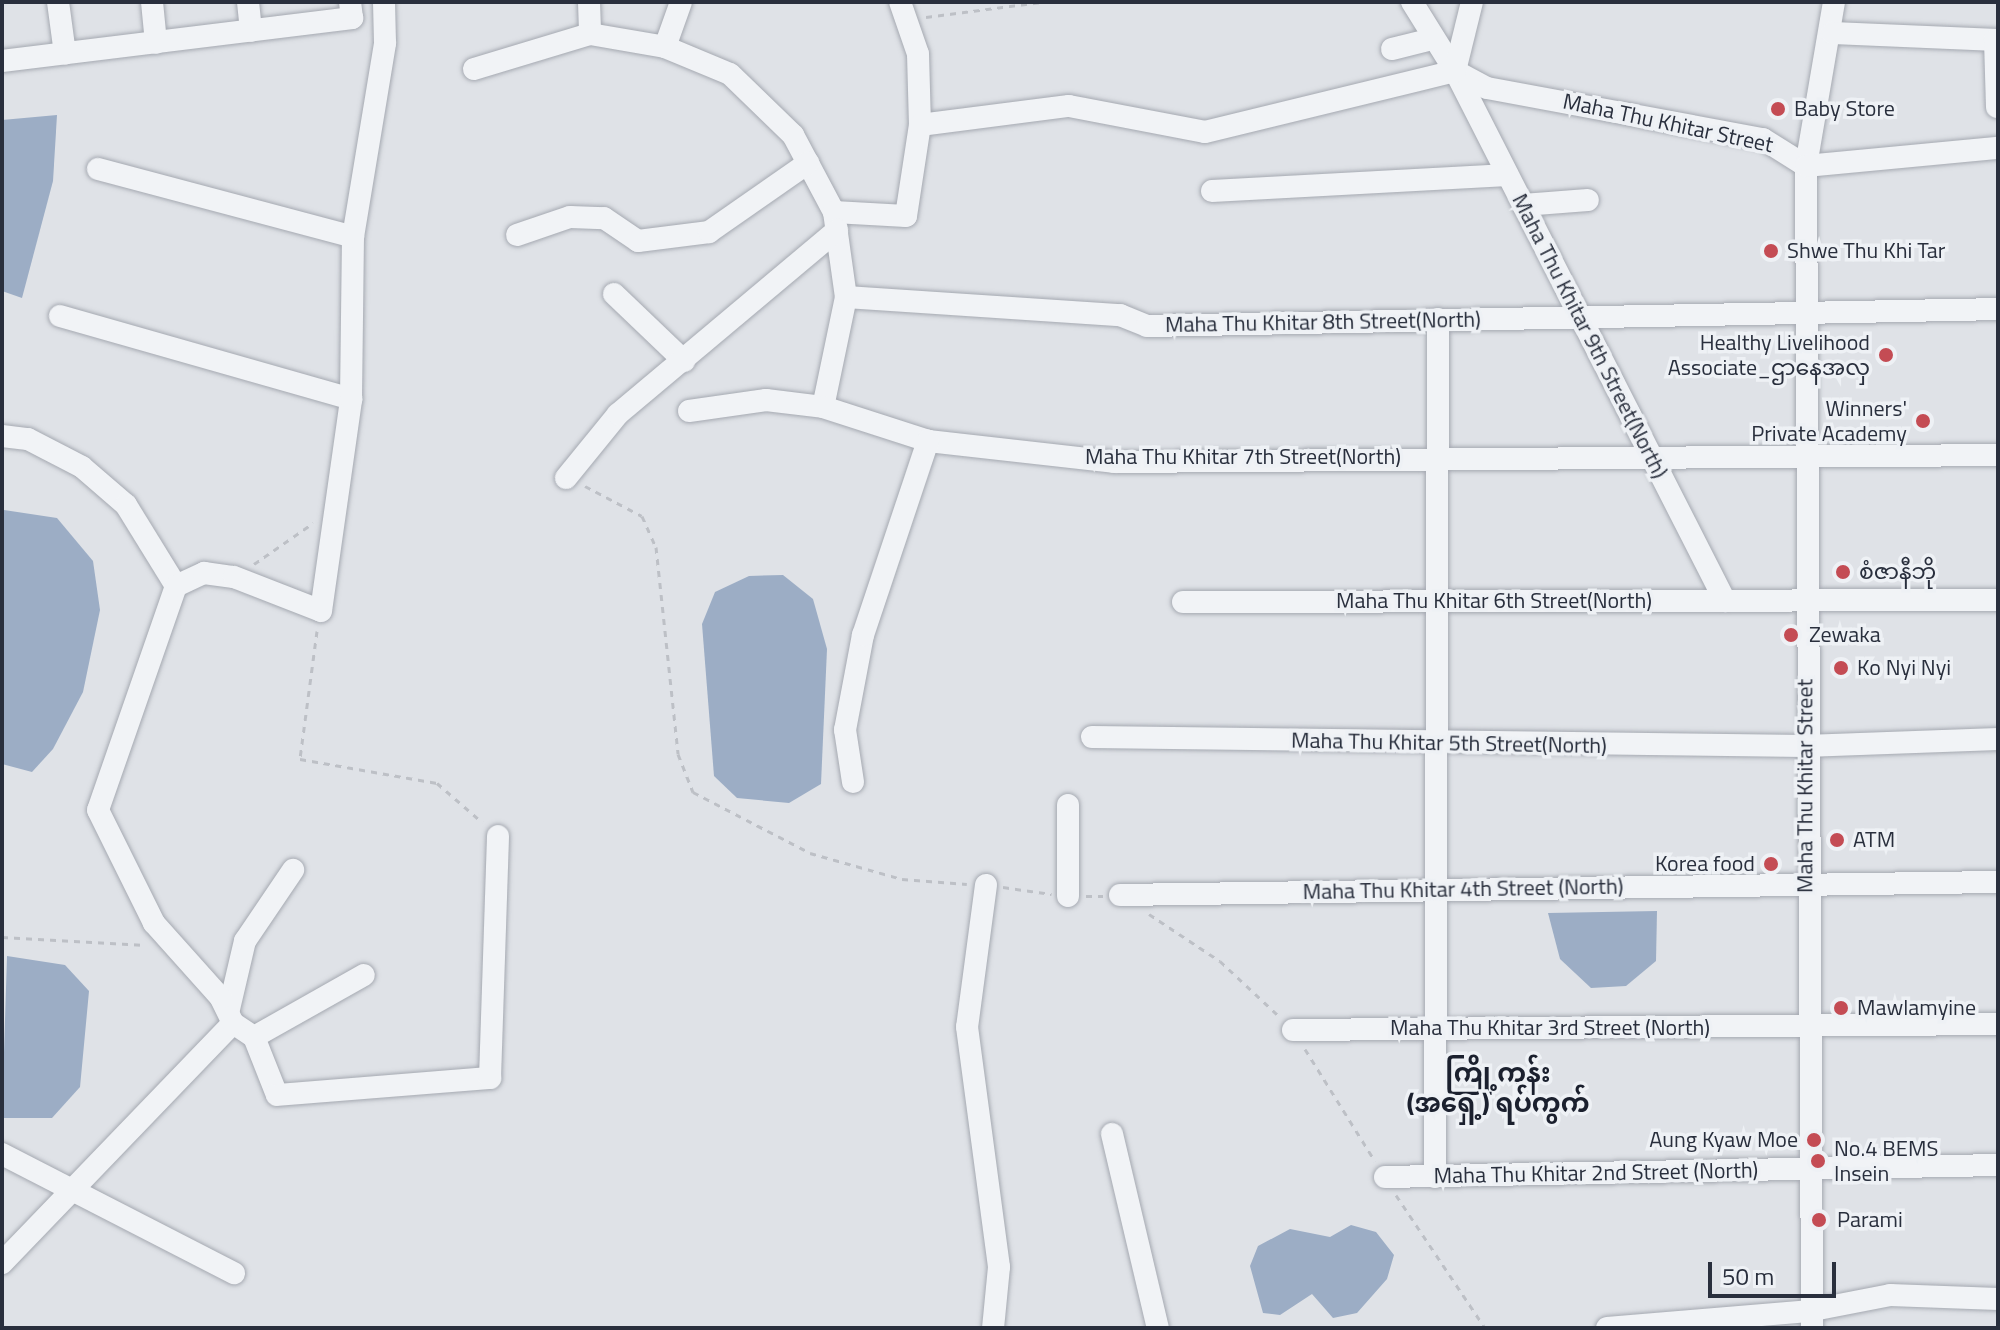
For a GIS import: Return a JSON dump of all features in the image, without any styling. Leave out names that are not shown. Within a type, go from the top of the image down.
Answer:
[{"type":"street","points":[[58,2],[65,54]]},
{"type":"street","points":[[152,2],[156,43]]},
{"type":"street","points":[[248,2],[251,31]]},
{"type":"street","points":[[2,61],[352,18],[350,2]]},
{"type":"street","points":[[384,2],[385,43],[353,237],[351,399],[339,505],[321,611],[234,577],[204,573],[176,586],[98,810],[154,923],[231,1016],[254,1037],[277,1095],[490,1078],[498,836]]},
{"type":"street","points":[[589,2],[590,34]]},
{"type":"street","points":[[665,47],[681,2]]},
{"type":"street","name":"Maha Thu Khitar Street","points":[[1412,2],[1432,39],[1455,71],[1487,88],[1763,139],[1806,166],[1803,314],[1810,1319]]},
{"type":"street","points":[[920,125],[1069,106],[1205,132],[1455,71],[1472,2]]},
{"type":"street","points":[[1834,2],[1832,33],[1806,166],[1998,148]]},
{"type":"street","points":[[566,478],[618,414],[684,361],[836,221],[906,216],[920,125],[918,54],[904,12]]},
{"type":"street","points":[[1832,33],[1997,40],[1997,107]]},
{"type":"street","points":[[474,69],[590,34],[665,47],[730,74],[793,135],[836,221],[846,297],[823,407]]},
{"type":"street","points":[[1392,49],[1432,39]]},
{"type":"street","name":"Maha Thu Khitar 9th Street(North)","points":[[1455,71],[1584,317],[1725,601]]},
{"type":"street","points":[[517,235],[570,217],[604,218],[638,241],[709,232],[808,163]]},
{"type":"street","points":[[98,169],[353,237]]},
{"type":"street","points":[[1212,191],[1508,175]]},
{"type":"street","points":[[1523,205],[1588,200]]},
{"type":"street","points":[[614,294],[684,361]]},
{"type":"street","name":"Maha Thu Khitar 8th Street(North)","points":[[846,297],[1120,315],[1147,326],[1998,309]]},
{"type":"street","points":[[60,316],[351,399]]},
{"type":"street","points":[[1435,1177],[1438,319]]},
{"type":"street","name":"Maha Thu Khitar 7th Street(North)","points":[[689,411],[734,401],[823,407],[928,441],[1114,462],[1438,455],[1653,458],[1998,455]]},
{"type":"street","points":[[2,436],[28,439],[82,467],[126,505],[176,586]]},
{"type":"street","points":[[853,782],[845,730],[863,635],[928,441]]},
{"type":"street","name":"Maha Thu Khitar 6th Street(North)","points":[[1183,602],[1998,600]]},
{"type":"street","name":"Maha Thu Khitar 5th Street(North)","points":[[1092,737],[1805,746],[1998,739]]},
{"type":"street","points":[[1068,805],[1068,896]]},
{"type":"street","points":[[2,1263],[231,1016],[249,932],[293,870]]},
{"type":"street","name":"Maha Thu Khitar 4th Street (North)","points":[[1120,895],[1998,882]]},
{"type":"street","points":[[986,885],[967,1027],[999,1267],[993,1328]]},
{"type":"street","points":[[254,1037],[364,975]]},
{"type":"street","name":"Maha Thu Khitar 3rd Street (North)","points":[[1293,1030],[1998,1024]]},
{"type":"street","points":[[1112,1134],[1158,1328]]},
{"type":"street","points":[[2,1154],[234,1273]]},
{"type":"street","name":"Maha Thu Khitar 2nd Street (North)","points":[[1385,1177],[1998,1165]]},
{"type":"street","points":[[1607,1328],[1810,1319],[1890,1295],[1998,1299]]},
{"type":"path","points":[[904,12],[1042,2]]},
{"type":"path","points":[[566,478],[642,516],[656,547],[678,754],[693,792],[810,853],[902,879],[986,885],[1068,896],[1120,895],[1220,961],[1293,1030],[1485,1328]]},
{"type":"path","points":[[234,577],[339,505]]},
{"type":"path","points":[[321,611],[301,709],[300,759],[437,783],[498,836]]},
{"type":"path","points":[[2,937],[113,947],[174,944]]},
{"type":"water","points":[[57,115],[53,181],[22,298],[2,291],[2,120]]},
{"type":"water","points":[[4,510],[57,518],[93,561],[100,610],[83,692],[53,749],[32,772],[2,764]]},
{"type":"water","points":[[783,575],[813,599],[827,649],[821,784],[789,803],[737,798],[714,776],[702,624],[715,592],[749,576]]},
{"type":"water","points":[[1657,911],[1656,961],[1626,986],[1591,988],[1560,959],[1548,913]]},
{"type":"water","points":[[7,956],[65,965],[89,991],[80,1087],[52,1118],[2,1118]]},
{"type":"water","points":[[1351,1225],[1376,1232],[1394,1255],[1387,1279],[1357,1313],[1333,1318],[1312,1294],[1280,1315],[1263,1313],[1250,1266],[1258,1246],[1290,1229],[1330,1237]]},
{"type":"place","name":"Baby Store","points":[[1778,109]]},
{"type":"place","name":"Shwe Thu Khi Tar","points":[[1771,251]]},
{"type":"place","name":"Healthy Livelihood Associate_ဌာနေအလှ","points":[[1886,355]]},
{"type":"place","name":"Winners' Private Academy","points":[[1923,421]]},
{"type":"place","name":"စံဇာနီဘို","points":[[1843,572]]},
{"type":"place","name":"Zewaka","points":[[1791,635]]},
{"type":"place","name":"Ko Nyi Nyi","points":[[1841,668]]},
{"type":"place","name":"ATM","points":[[1837,840]]},
{"type":"place","name":"Korea food","points":[[1771,864]]},
{"type":"place","name":"Mawlamyine","points":[[1841,1008]]},
{"type":"place","name":"Aung Kyaw Moe","points":[[1814,1140]]},
{"type":"place","name":"No.4 BEMS Insein","points":[[1818,1161]]},
{"type":"place","name":"Parami","points":[[1819,1220]]},
{"type":"district","name":"ကြို့ကုန်း (အရှေ့) ရပ်ကွက်","points":[[1498,1088]]}]
